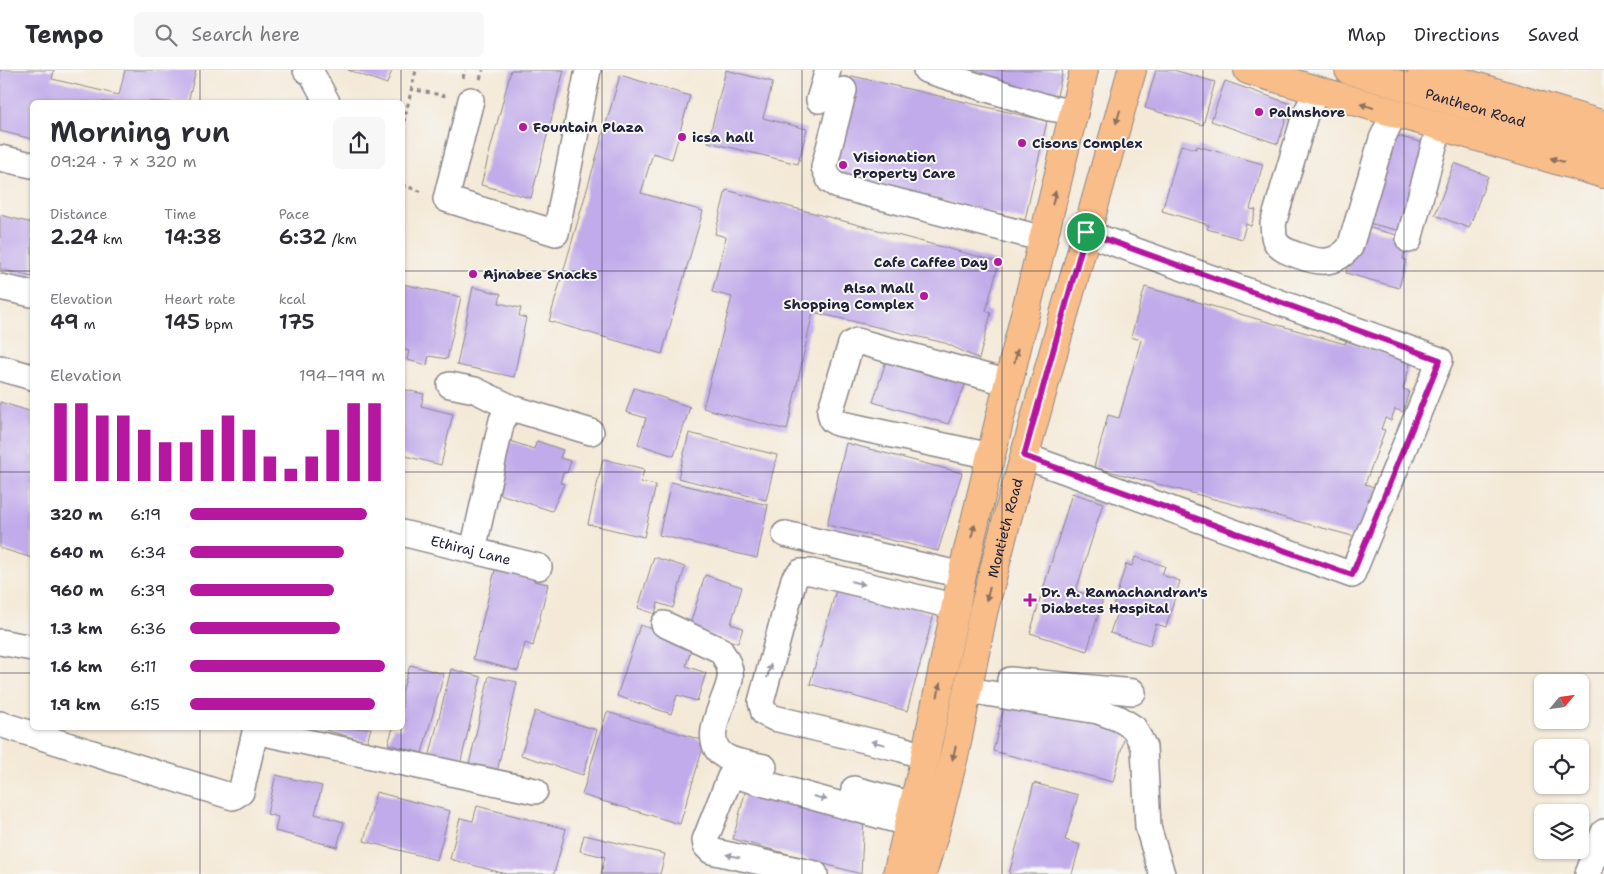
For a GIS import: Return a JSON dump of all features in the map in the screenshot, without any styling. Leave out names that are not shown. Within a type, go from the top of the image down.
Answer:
[{"type":"main road","points":[[897,874],[925,757],[962,575],[1084,70]]},
{"type":"main road","name":"Montieth Road","points":[[922,874],[942,804],[983,613],[1026,450],[1132,70]]},
{"type":"main road","points":[[1248,70],[1604,174]]},
{"type":"main road","name":"Pantheon Road","points":[[1349,70],[1604,146]]},
{"type":"main road","points":[[1422,70],[1604,125]]},
{"type":"main road","points":[[1478,70],[1604,107]]},
{"type":"main road","points":[[994,446],[1026,450]]},
{"type":"street","points":[[306,70],[312,74],[326,100]]},
{"type":"street","points":[[471,100],[446,199],[556,233],[588,70]]},
{"type":"street","points":[[819,100],[828,70]]},
{"type":"street","points":[[926,70],[1049,108],[1075,112]]},
{"type":"street","points":[[844,90],[824,167],[830,181],[838,186],[1044,239]]},
{"type":"street","points":[[1317,91],[1305,115],[1273,224],[1274,239],[1283,250],[1316,262],[1333,260],[1344,254],[1350,247],[1382,139],[1394,113]]},
{"type":"street","points":[[1410,240],[1439,127]]},
{"type":"street","points":[[0,158],[30,165]]},
{"type":"street","points":[[1026,450],[1352,575],[1440,360],[1086,232]]},
{"type":"street","points":[[0,287],[30,294]]},
{"type":"street","points":[[994,446],[837,423],[832,420],[830,412],[851,344],[856,341],[1009,383]]},
{"type":"street","points":[[0,368],[30,376]]},
{"type":"street","points":[[450,385],[475,390],[512,408],[591,432]]},
{"type":"street","points":[[473,550],[502,420],[512,408]]},
{"type":"street","name":"Ethiraj Lane","points":[[405,534],[539,567]]},
{"type":"street","points":[[785,534],[962,575]]},
{"type":"street","points":[[925,757],[902,749],[774,718],[764,713],[761,702],[794,579],[801,572],[812,572],[957,607]]},
{"type":"street","points":[[664,624],[720,650],[726,658],[731,677],[712,736],[716,746],[726,757],[912,814]]},
{"type":"street","points":[[0,642],[30,648]]},
{"type":"street","points":[[968,683],[1133,692]]},
{"type":"street","points":[[968,683],[1098,712],[1120,719],[1134,728],[1144,747],[1148,827],[1162,874]]},
{"type":"street","points":[[0,724],[233,797],[241,792],[255,730]]},
{"type":"street","points":[[260,730],[535,791]]},
{"type":"street","points":[[815,874],[711,851],[706,846],[705,840],[730,777],[737,776],[912,814]]},
{"type":"street","points":[[1588,874],[1604,832]]},
{"type":"path","points":[[405,115],[416,70]]},
{"type":"path","points":[[410,89],[471,100]]},
{"type":"building","points":[[0,70],[54,70],[52,79],[119,95],[125,70],[196,70],[188,100],[30,100],[30,138],[0,131]]},
{"type":"building","points":[[348,70],[392,70],[387,84]]},
{"type":"building","name":"Fountain Plaza","points":[[511,70],[564,70],[531,198],[481,185]]},
{"type":"building","points":[[726,70],[773,82],[763,118],[807,129],[798,164],[708,142]]},
{"type":"building","points":[[966,70],[1063,70],[1055,104]]},
{"type":"building","points":[[1156,70],[1174,70],[1215,82],[1203,125],[1145,108]]},
{"type":"building","points":[[620,75],[690,96],[672,159],[653,153],[641,193],[703,211],[662,354],[549,321]]},
{"type":"building","points":[[852,76],[1047,121],[1025,220],[830,174]]},
{"type":"building","points":[[1225,81],[1291,104],[1278,144],[1211,121]]},
{"type":"building","points":[[1386,133],[1427,144],[1405,232],[1364,222]]},
{"type":"building","points":[[1181,145],[1196,149],[1197,146],[1263,164],[1250,209],[1256,210],[1251,226],[1246,224],[1242,239],[1207,229],[1209,225],[1162,211]]},
{"type":"building","points":[[1454,163],[1488,176],[1469,228],[1435,215]]},
{"type":"building","points":[[726,190],[999,262],[986,311],[991,313],[979,359],[945,343],[813,312],[787,430],[703,408],[732,297],[712,292],[726,237],[715,234]]},
{"type":"building","points":[[0,215],[30,222],[30,276],[0,269]]},
{"type":"building","points":[[1359,225],[1408,238],[1403,259],[1406,260],[1399,288],[1346,273]]},
{"type":"building","points":[[405,284],[461,297],[447,359],[429,356],[427,365],[407,360],[409,351],[405,350]]},
{"type":"building","points":[[473,287],[501,294],[499,303],[521,308],[519,316],[526,318],[514,377],[457,365]]},
{"type":"building","points":[[1145,287],[1345,344],[1346,341],[1411,361],[1403,389],[1409,391],[1403,412],[1395,409],[1391,421],[1385,418],[1381,429],[1385,430],[1365,484],[1380,489],[1360,538],[1094,467],[1108,415],[1119,418],[1141,340],[1131,337]]},
{"type":"building","points":[[886,361],[966,383],[948,424],[873,402]]},
{"type":"building","points":[[634,388],[690,407],[674,456],[638,444],[646,418],[626,412]]},
{"type":"building","points":[[405,390],[424,394],[421,406],[453,414],[441,465],[405,456]]},
{"type":"building","points":[[0,402],[30,411],[30,557],[0,548]]},
{"type":"building","points":[[689,433],[777,455],[766,500],[678,478]]},
{"type":"building","points":[[507,440],[534,449],[537,441],[563,450],[560,458],[571,461],[567,473],[563,472],[560,483],[564,484],[552,511],[491,491]]},
{"type":"building","points":[[846,443],[962,473],[938,551],[827,525]]},
{"type":"building","points":[[603,459],[644,469],[641,482],[656,485],[644,537],[588,524]]},
{"type":"building","points":[[671,482],[768,505],[757,558],[659,535]]},
{"type":"building","points":[[1072,493],[1103,503],[1076,591],[1103,599],[1087,651],[1030,633]]},
{"type":"building","points":[[654,557],[685,567],[673,608],[658,603],[655,614],[638,608]]},
{"type":"building","points":[[1135,557],[1165,566],[1162,575],[1180,581],[1166,627],[1156,624],[1150,645],[1110,633],[1117,612],[1112,610],[1126,564],[1132,566]]},
{"type":"building","points":[[496,566],[535,576],[534,581],[548,584],[533,646],[525,643],[518,671],[473,659]]},
{"type":"building","points":[[705,575],[742,587],[731,624],[743,628],[738,643],[689,628]]},
{"type":"building","points":[[837,586],[934,614],[907,711],[810,684]]},
{"type":"building","points":[[640,625],[693,642],[686,666],[706,673],[697,701],[677,695],[671,714],[617,696]]},
{"type":"building","points":[[410,665],[444,674],[422,753],[388,744],[392,730],[405,730],[405,682]]},
{"type":"building","points":[[451,669],[481,677],[460,765],[429,758]]},
{"type":"building","points":[[489,676],[517,682],[497,772],[469,765]]},
{"type":"building","points":[[1006,700],[1126,731],[1113,782],[993,751]]},
{"type":"building","points":[[535,711],[597,730],[583,775],[521,755]]},
{"type":"building","points":[[607,712],[705,741],[680,824],[582,795]]},
{"type":"building","points":[[326,730],[370,730],[367,742]]},
{"type":"building","points":[[276,775],[322,786],[315,814],[344,822],[337,847],[275,831],[278,817],[267,814]]},
{"type":"building","points":[[1034,783],[1078,795],[1065,840],[1080,845],[1072,874],[1009,874]]},
{"type":"building","points":[[746,789],[864,818],[861,874],[733,839]]},
{"type":"building","points":[[376,792],[450,811],[437,860],[364,841]]},
{"type":"building","points":[[477,806],[566,829],[554,874],[506,874],[450,859],[460,818],[473,821]]},
{"type":"building","points":[[584,835],[665,854],[660,874],[601,874],[605,857],[580,851]]},
{"type":"place","name":"Palmshore","points":[[1259,112]]},
{"type":"place","name":"Fountain Plaza","points":[[523,127]]},
{"type":"place","name":"icsa hall","points":[[682,137]]},
{"type":"place","name":"Cisons Complex","points":[[1022,143]]},
{"type":"place","name":"Visionation Property Care","points":[[843,165]]},
{"type":"place","name":"Cafe Caffee Day","points":[[998,262]]},
{"type":"place","name":"Ajnabee Snacks","points":[[473,274]]},
{"type":"place","name":"Alsa Mall Shopping Complex","points":[[924,296]]},
{"type":"place","name":"Dr. A. Ramachandran's Diabetes Hospital","points":[[1030,600]]},
{"type":"route","points":[[1086,232],[1440,360],[1352,575],[1024,456],[1086,232]]}]
